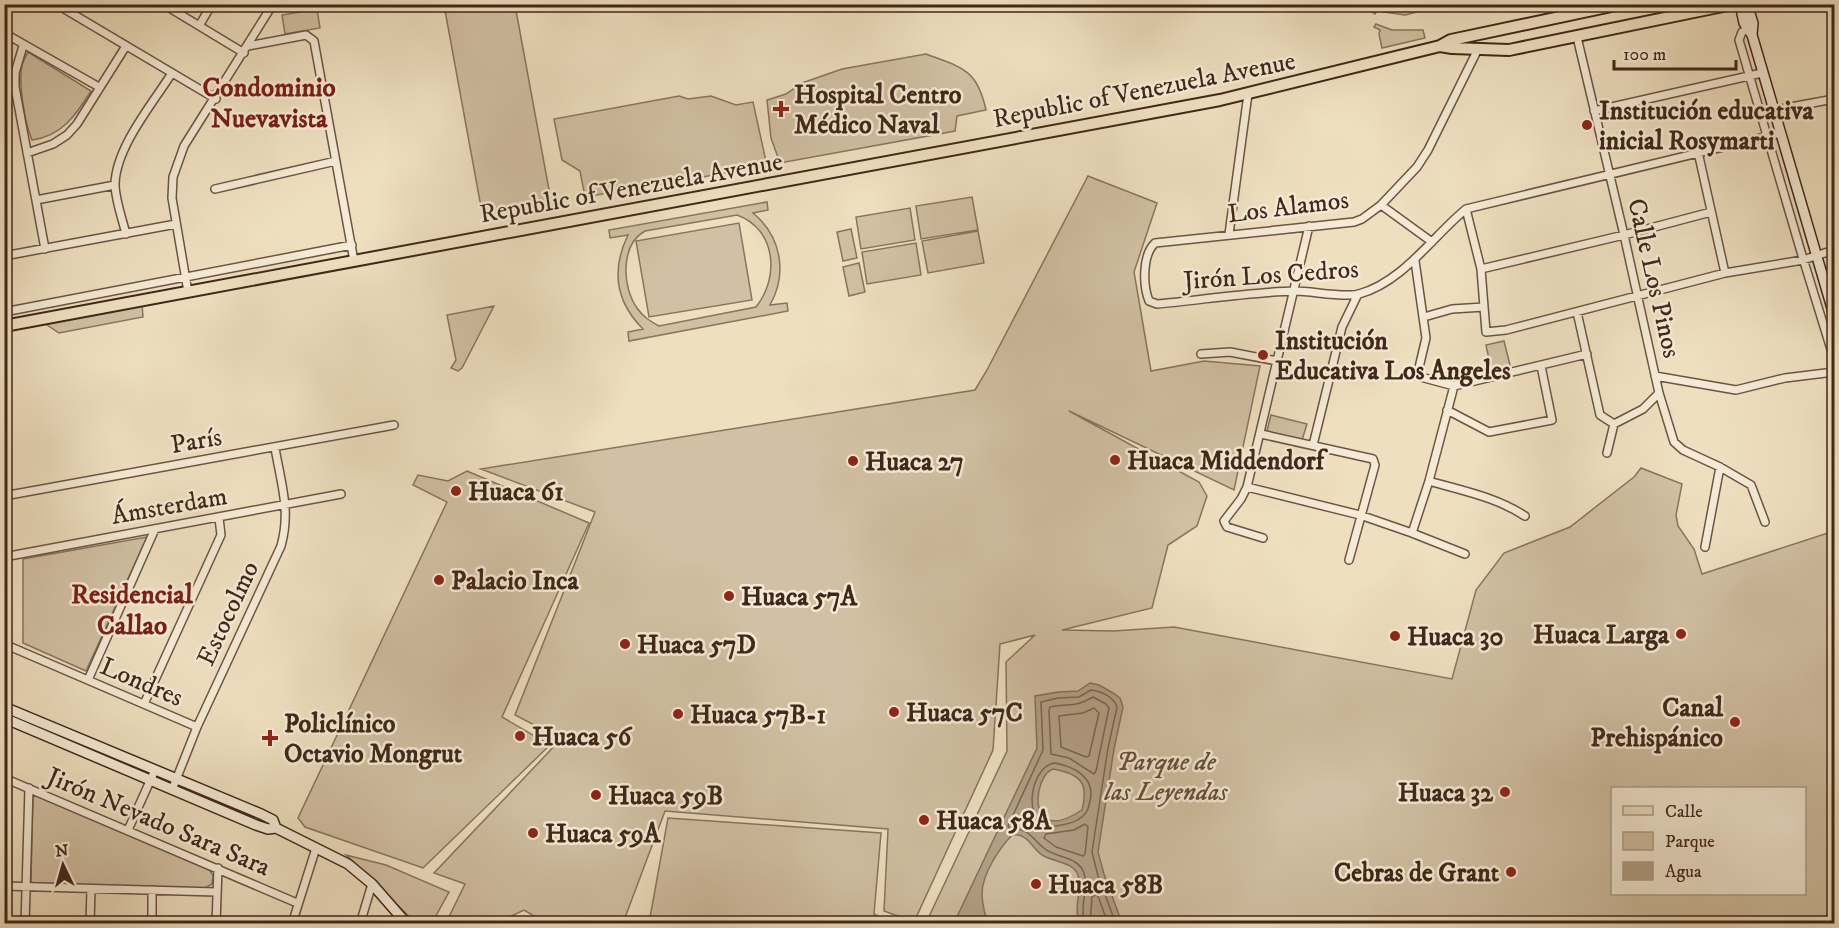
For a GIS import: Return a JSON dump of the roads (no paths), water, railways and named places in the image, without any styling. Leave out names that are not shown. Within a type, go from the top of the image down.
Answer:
[{"type":"main road","name":"Republic of Venezuela Avenue","points":[[5,323],[188,292],[1248,94],[1440,46],[1451,40],[1621,4]]},
{"type":"main road","name":"Republic of Venezuela Avenue","points":[[1440,46],[1504,50],[1523,48],[1733,4]]},
{"type":"main road","points":[[1515,27],[1512,30],[1511,39],[1523,48]]},
{"type":"street","points":[[56,4],[216,99]]},
{"type":"street","points":[[163,4],[244,54]]},
{"type":"street","points":[[199,26],[212,4]]},
{"type":"street","points":[[188,292],[171,189],[176,167],[184,146],[216,99],[273,4]]},
{"type":"street","points":[[1740,4],[1781,133],[1834,315]]},
{"type":"street","points":[[1748,4],[1753,23],[1750,32]]},
{"type":"street","points":[[1750,32],[1742,32],[1739,40],[1834,359]]},
{"type":"street","points":[[4,33],[23,46],[99,87]]},
{"type":"street","points":[[248,46],[306,35],[314,41],[354,261]]},
{"type":"street","name":"Calle Los Pinos","points":[[1577,37],[1659,393],[1676,446],[1751,485],[1765,522]]},
{"type":"street","points":[[23,46],[15,74],[15,87],[45,249]]},
{"type":"street","points":[[27,153],[53,144],[67,135],[77,124],[126,46]]},
{"type":"street","name":"Los Alamos","points":[[1157,304],[1151,303],[1148,299],[1146,281],[1147,256],[1149,249],[1155,243],[1356,221],[1381,205],[1413,172],[1424,156],[1478,49]]},
{"type":"street","points":[[126,234],[115,185],[123,153],[172,73]]},
{"type":"street","points":[[1594,111],[1762,73]]},
{"type":"street","points":[[1229,234],[1248,94]]},
{"type":"street","points":[[1774,110],[1834,99]]},
{"type":"street","name":"Jirón Los Cedros","points":[[1157,304],[1294,291],[1358,294],[1387,280],[1414,261],[1447,225],[1466,209],[1781,133]]},
{"type":"street","points":[[1698,152],[1725,273]]},
{"type":"street","points":[[215,189],[336,161]]},
{"type":"street","points":[[36,200],[115,185]]},
{"type":"street","points":[[1381,205],[1432,243]]},
{"type":"street","points":[[1466,209],[1481,269],[1486,332],[1506,330],[1725,273],[1803,260],[1834,250]]},
{"type":"street","points":[[1481,269],[1711,212]]},
{"type":"street","points":[[4,256],[176,224]]},
{"type":"street","points":[[1263,538],[1227,527],[1225,518],[1241,499],[1247,487],[1309,226]]},
{"type":"street","points":[[4,312],[352,245]]},
{"type":"street","points":[[1414,261],[1426,343],[1416,374],[1418,376],[1454,386],[1587,354]]},
{"type":"street","points":[[1313,445],[1342,327],[1358,294]]},
{"type":"street","points":[[1424,317],[1452,309],[1484,307]]},
{"type":"street","points":[[1577,312],[1600,415],[1607,422],[1614,424],[1643,409],[1659,393]]},
{"type":"street","points":[[1201,354],[1234,352],[1277,361]]},
{"type":"street","points":[[1447,410],[1490,432],[1555,419],[1541,366]]},
{"type":"street","points":[[1655,376],[1736,390],[1785,378],[1834,372]]},
{"type":"street","points":[[1412,533],[1429,481],[1454,386]]},
{"type":"street","points":[[1607,453],[1614,424]]},
{"type":"street","name":"París","points":[[4,496],[394,425]]},
{"type":"street","points":[[1261,434],[1372,458],[1375,465],[1349,560]]},
{"type":"street","name":"Estocolmo","points":[[172,790],[197,728],[281,546],[286,528],[285,506],[275,448]]},
{"type":"street","points":[[1705,548],[1720,467]]},
{"type":"street","points":[[1429,481],[1494,499],[1525,516]]},
{"type":"street","points":[[1247,487],[1360,515],[1465,554]]},
{"type":"street","name":"Ámsterdam","points":[[4,557],[341,494]]},
{"type":"street","points":[[144,704],[221,535],[219,518]]},
{"type":"street","points":[[88,680],[155,529]]},
{"type":"street","name":"Londres","points":[[4,645],[197,728]]},
{"type":"street","points":[[4,707],[273,820],[276,828]]},
{"type":"street","points":[[4,717],[172,790],[268,829],[276,828],[348,864],[372,884],[407,924]]},
{"type":"street","points":[[128,830],[155,770]]},
{"type":"street","name":"Jirón Nevado Sara Sara","points":[[4,778],[297,903]]},
{"type":"street","points":[[25,924],[29,788]]},
{"type":"street","points":[[291,924],[316,848]]},
{"type":"street","points":[[216,924],[218,868]]},
{"type":"street","points":[[360,924],[372,884]]},
{"type":"street","points":[[4,886],[216,892]]},
{"type":"street","points":[[90,924],[91,889]]},
{"type":"street","points":[[152,890],[152,924]]},
{"type":"water","points":[[1090,683],[1099,685],[1120,698],[1123,707],[1098,852],[1122,923],[1074,923],[1078,917],[1080,886],[1076,871],[1068,865],[1042,855],[1026,838],[1017,835],[1012,835],[1002,847],[985,878],[982,894],[986,918],[994,923],[954,923],[1037,748],[1035,696],[1078,691]],"holes":[[[1053,769],[1063,771],[1081,781],[1084,793],[1082,810],[1064,819],[1051,820],[1043,815],[1038,795],[1046,774]]]},
{"type":"water","points":[[1023,919],[1027,923],[994,923]]},
{"type":"place","name":"Hospital Centro Médico Naval","points":[[781,109]]},
{"type":"place","name":"Institución educativa inicial Rosymarti","points":[[1587,125]]},
{"type":"place","name":"Institución Educativa Los Angeles","points":[[1263,355]]},
{"type":"place","name":"Huaca Middendorf","points":[[1115,460]]},
{"type":"place","name":"Huaca 27","points":[[853,461]]},
{"type":"place","name":"Huaca 61","points":[[456,491]]},
{"type":"place","name":"Palacio Inca","points":[[439,580]]},
{"type":"place","name":"Huaca 57A","points":[[729,596]]},
{"type":"place","name":"Huaca Larga","points":[[1681,634]]},
{"type":"place","name":"Huaca 30","points":[[1395,636]]},
{"type":"place","name":"Huaca 57D","points":[[625,644]]},
{"type":"place","name":"Huaca 57C","points":[[894,712]]},
{"type":"place","name":"Huaca 57B-1","points":[[678,714]]},
{"type":"place","name":"Canal Prehispánico","points":[[1735,722]]},
{"type":"place","name":"Huaca 56","points":[[520,736]]},
{"type":"place","name":"Policlínico Octavio Mongrut","points":[[270,738]]},
{"type":"place","name":"Huaca 32","points":[[1505,792]]},
{"type":"place","name":"Huaca 59B","points":[[596,795]]},
{"type":"place","name":"Huaca 58A","points":[[924,820]]},
{"type":"place","name":"Huaca 59A","points":[[533,833]]},
{"type":"place","name":"Cebras de Grant","points":[[1511,872]]},
{"type":"place","name":"Huaca 58B","points":[[1036,884]]},
{"type":"district","name":"Condominio Nuevavista","points":[[269,102]]},
{"type":"district","name":"Residencial Callao","points":[[132,610]]},
{"type":"park label","name":"Parque de las Leyendas","points":[[1166,776]]}]
